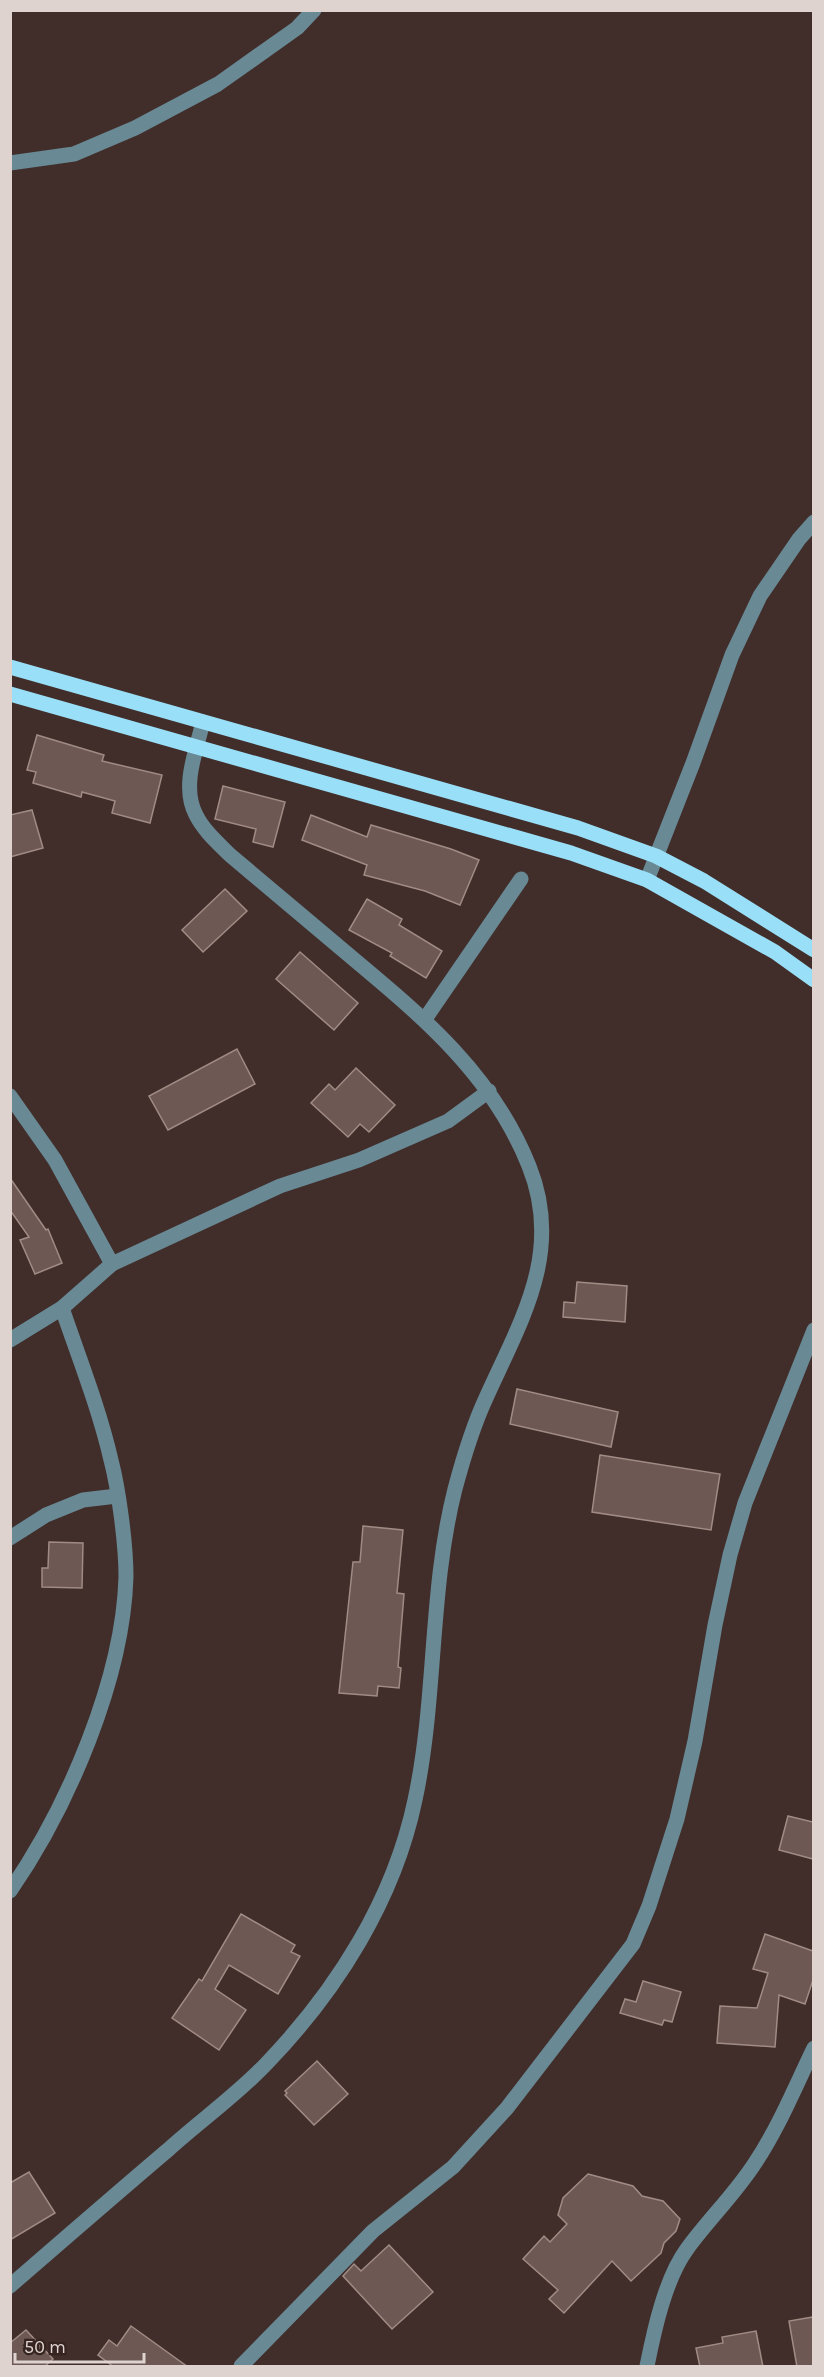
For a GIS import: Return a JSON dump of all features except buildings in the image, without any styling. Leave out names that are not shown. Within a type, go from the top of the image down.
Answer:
[{"type":"main road","points":[[10,668],[578,828],[656,856],[704,881],[813,950]]},
{"type":"main road","points":[[10,694],[571,853],[647,880],[775,952],[813,980]]},
{"type":"street","points":[[10,163],[74,154],[135,128],[218,84],[297,28],[314,10]]},
{"type":"street","points":[[647,880],[732,655],[760,596],[813,522]]},
{"type":"street","points":[[10,2286],[266,2065],[310,2014],[338,1976],[381,1903],[401,1855],[415,1801],[424,1746],[438,1577],[455,1488],[483,1403],[523,1320],[538,1274],[541,1234],[539,1200],[531,1170],[516,1137],[489,1091],[425,1019],[230,855],[205,829],[195,814],[190,792],[191,769],[203,722]]},
{"type":"street","points":[[425,1019],[521,879]]},
{"type":"street","points":[[10,1340],[63,1308],[111,1264],[280,1186],[359,1160],[448,1121],[489,1091]]},
{"type":"street","points":[[10,1096],[55,1160],[111,1264]]},
{"type":"street","points":[[10,1891],[48,1826],[79,1765],[100,1710],[114,1657],[126,1577],[112,1462],[101,1419],[63,1308]]},
{"type":"street","points":[[241,2367],[374,2231],[453,2167],[507,2108],[633,1944],[649,1906],[677,1819],[695,1742],[715,1625],[730,1555],[745,1503],[813,1330]]},
{"type":"street","points":[[10,1538],[46,1515],[83,1500],[117,1496]]},
{"type":"street","points":[[647,2367],[666,2293],[685,2252],[754,2164],[777,2126],[813,2048]]}]
